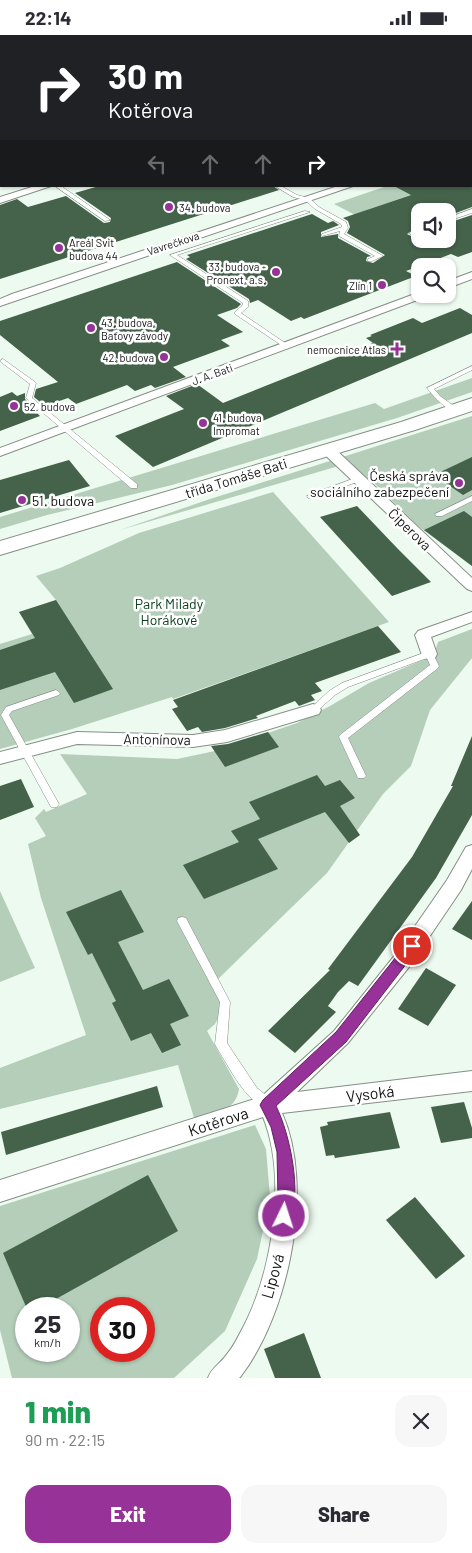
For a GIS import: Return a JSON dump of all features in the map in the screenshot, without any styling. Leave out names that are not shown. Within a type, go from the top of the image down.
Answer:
[{"type":"main road","name":"třída Tomáše Bati","points":[[0,548],[328,450],[464,407]]},
{"type":"street","points":[[0,200],[43,187]]},
{"type":"street","name":"Vavrečkova","points":[[0,303],[16,296],[345,187]]},
{"type":"street","points":[[456,282],[472,275]]},
{"type":"street","name":"J. A. Bati","points":[[0,452],[411,299]]},
{"type":"street","name":"Čiperova","points":[[328,450],[472,586]]},
{"type":"street","points":[[429,654],[423,635],[472,617]]},
{"type":"street","name":"Antonínova","points":[[0,758],[77,738],[193,741],[227,736],[313,710]]},
{"type":"street","name":"Kotěrova","points":[[0,1191],[268,1105],[341,1037],[402,961],[454,885],[472,852]]},
{"type":"street","name":"Vysoká","points":[[268,1105],[472,1081]]},
{"type":"street","name":"Lipová","points":[[220,1378],[234,1365],[252,1334],[272,1284],[280,1251],[286,1198],[284,1152],[278,1126],[268,1105]]},
{"type":"lane","points":[[58,187],[107,220]]},
{"type":"lane","points":[[278,187],[295,196],[307,199],[316,207],[344,223],[345,228],[341,235],[380,257],[370,260]]},
{"type":"lane","points":[[456,217],[472,211]]},
{"type":"lane","points":[[286,346],[237,313],[245,307],[246,302],[173,255],[307,212]]},
{"type":"lane","points":[[324,235],[345,228]]},
{"type":"lane","points":[[1,360],[33,383],[30,398],[134,486]]},
{"type":"lane","points":[[464,407],[438,397],[430,388],[472,368]]},
{"type":"lane","points":[[311,496],[358,480]]},
{"type":"lane","points":[[439,514],[472,498]]},
{"type":"lane","points":[[313,710],[332,693],[345,685],[429,654],[435,666],[343,737],[361,776]]},
{"type":"lane","points":[[54,804],[5,715],[9,709],[56,693]]},
{"type":"lane","points":[[182,921],[224,1003],[222,1044],[249,1087],[268,1105]]},
{"type":"green space","points":[[384,187],[433,187],[367,210],[386,231],[334,204]]},
{"type":"green space","points":[[472,378],[472,392],[397,418],[172,485],[47,515],[0,529],[0,517],[375,403],[384,409]]},
{"type":"green space","points":[[472,416],[472,566],[418,526],[373,482],[349,463],[120,530],[210,499]]},
{"type":"green space","name":"Park Milady Horákové","points":[[273,492],[389,622],[173,699],[172,697],[72,729],[0,749],[0,644],[32,634],[19,612],[56,600],[36,576],[60,568],[139,533]]},
{"type":"green space","points":[[472,629],[472,658],[430,710],[411,766],[383,794],[327,873],[214,983],[225,1004],[215,1024],[207,1031],[239,1089],[233,1103],[222,1111],[194,1118],[178,1065],[0,1109],[0,1068],[86,1035],[41,898],[28,844],[46,836],[35,818],[44,809],[46,812],[87,794],[60,754],[177,759],[215,751],[297,723],[369,683],[434,655],[438,642]]},
{"type":"green space","points":[[0,891],[35,968],[0,982]]},
{"type":"green space","points":[[255,1125],[266,1149],[270,1197],[257,1259],[225,1331],[174,1378],[12,1378],[0,1330],[0,1206]]},
{"type":"building","points":[[96,187],[274,187],[279,190],[0,279],[0,205],[17,199],[28,207],[66,196],[104,223],[110,222],[111,218],[75,193]]},
{"type":"building","points":[[396,187],[472,187],[472,207],[456,213],[456,203],[411,203],[411,232],[407,234],[411,236],[411,248],[456,248],[456,220],[472,215],[472,252],[458,257],[451,254],[440,258],[411,258],[411,269],[406,271],[411,274],[411,278],[304,319],[301,317],[291,321],[258,300],[250,303],[249,299],[186,259],[190,257],[187,255],[312,214],[328,223],[333,221],[339,225],[321,232],[321,237],[338,234],[338,238],[371,256],[367,257],[366,261],[373,263],[385,255],[347,233],[350,227],[348,221],[343,218],[411,195]]},
{"type":"building","points":[[177,262],[241,304],[237,308],[217,315],[243,332],[221,340],[230,346],[173,367],[186,377],[155,388],[151,385],[135,391],[127,385],[76,404],[68,398],[45,406],[34,397],[36,389],[58,382],[0,335],[0,321]]},
{"type":"building","points":[[460,308],[472,315],[472,333],[153,467],[115,436],[184,409],[166,396],[197,384],[223,403],[373,343],[366,338],[372,336],[370,335],[413,318],[422,323]]},
{"type":"building","name":"52. budova","points":[[12,392],[17,396],[25,393],[25,399],[36,409],[34,410],[40,416],[0,431],[0,397]]},
{"type":"building","name":"Česká správa sociálního zabezpečení","points":[[472,457],[472,490],[463,495],[434,475]]},
{"type":"building","name":"51. budova","points":[[69,460],[90,486],[0,513],[0,480]]},
{"type":"building","points":[[357,506],[431,582],[392,596],[320,517]]},
{"type":"building","points":[[464,511],[472,517],[472,566],[424,530]]},
{"type":"building","points":[[56,600],[113,689],[74,703],[55,672],[0,690],[0,650],[35,638],[19,612]]},
{"type":"building","points":[[378,626],[401,652],[315,683],[322,691],[311,695],[315,700],[299,706],[295,701],[256,716],[258,718],[225,728],[202,732],[198,727],[187,731],[172,709],[178,707],[173,700]]},
{"type":"building","points":[[268,732],[279,747],[225,767],[211,746],[228,744]]},
{"type":"building","points":[[472,736],[472,815],[436,878],[358,986],[349,981],[338,992],[328,1006],[336,1012],[295,1053],[268,1031],[330,970],[328,969],[412,857],[453,786],[451,786]]},
{"type":"building","points":[[317,775],[325,786],[340,780],[355,798],[340,806],[360,835],[349,843],[325,812],[258,839],[278,869],[204,899],[183,865],[239,842],[231,831],[260,819],[249,802]]},
{"type":"building","points":[[21,779],[34,807],[0,820],[0,786]]},
{"type":"building","points":[[121,890],[144,932],[118,942],[143,990],[169,979],[189,1016],[170,1024],[181,1045],[162,1053],[151,1033],[131,1041],[112,1003],[116,1001],[92,953],[88,955],[66,912]]},
{"type":"building","points":[[472,901],[472,940],[452,929]]},
{"type":"building","points":[[426,968],[456,985],[428,1026],[398,1009]]},
{"type":"building","points":[[157,1086],[163,1107],[6,1155],[1,1132]]},
{"type":"building","points":[[464,1102],[472,1128],[472,1138],[441,1143],[431,1107]]},
{"type":"building","points":[[390,1112],[400,1148],[335,1158],[334,1155],[326,1156],[320,1127],[328,1125],[327,1122]]},
{"type":"building","points":[[148,1175],[178,1231],[60,1297],[22,1297],[3,1253]]},
{"type":"building","points":[[415,1197],[465,1256],[436,1279],[386,1220]]},
{"type":"building","points":[[304,1333],[321,1378],[275,1378],[264,1349]]},
{"type":"place","name":"34. budova","points":[[169,207]]},
{"type":"place","name":"Areál Svit budova 44","points":[[59,248]]},
{"type":"place","name":"33. budova - Pronext, a.s.","points":[[276,272]]},
{"type":"place","name":"Zlín 1","points":[[382,285]]},
{"type":"place","name":"43. budova, Baťovy závody","points":[[91,328]]},
{"type":"place","name":"nemocnice Atlas","points":[[397,349]]},
{"type":"place","name":"42. budova","points":[[164,357]]},
{"type":"place","name":"52. budova","points":[[14,406]]},
{"type":"place","name":"41. budova Impromat","points":[[203,423]]},
{"type":"place","name":"Česká správa sociálního zabezpečení","points":[[459,483]]},
{"type":"place","name":"51. budova","points":[[22,500]]},
{"type":"route","points":[[284,1216],[286,1198],[284,1152],[278,1126],[268,1105],[341,1037],[412,946]]}]
